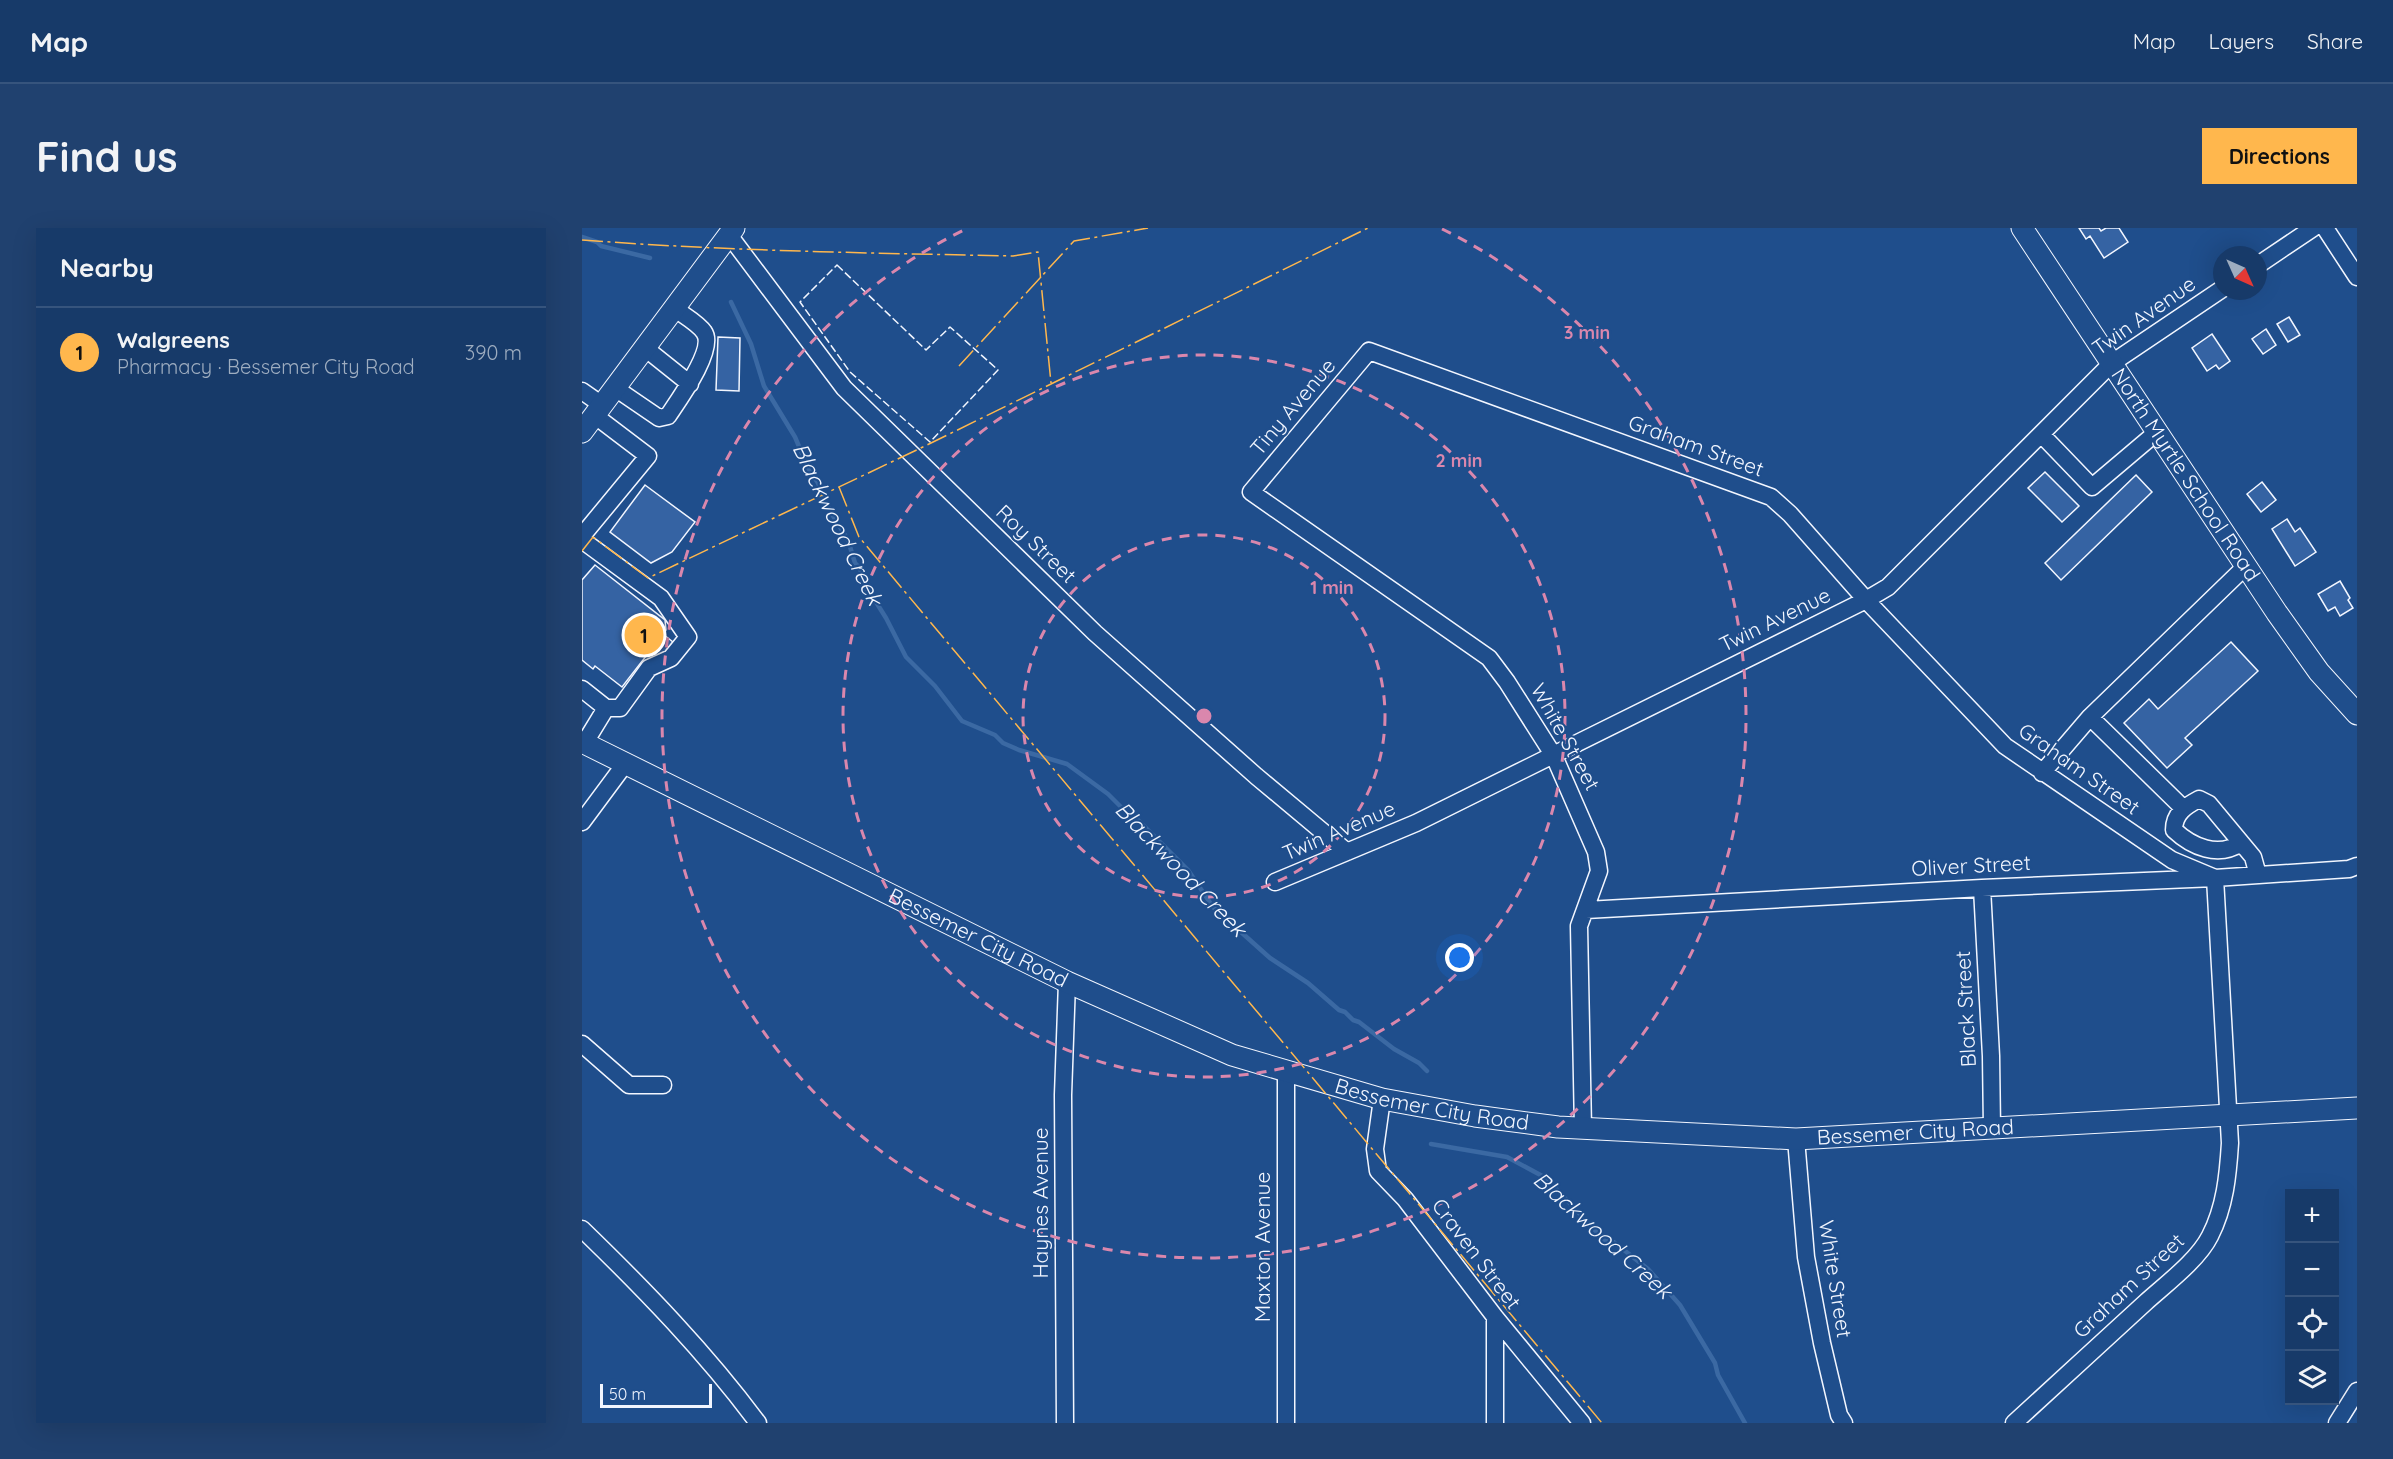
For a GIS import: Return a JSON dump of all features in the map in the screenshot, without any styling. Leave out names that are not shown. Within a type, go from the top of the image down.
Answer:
[{"type":"main road","name":"North Myrtle School Road","points":[[2022,228],[2319,672],[2357,714]]},
{"type":"main road","points":[[593,417],[731,231]]},
{"type":"main road","name":"Bessemer City Road","points":[[583,743],[1067,982],[1232,1055],[1382,1099],[1524,1124],[1796,1139],[2357,1108]]},
{"type":"street","points":[[2267,259],[2313,228]]},
{"type":"street","points":[[2325,228],[2357,277]]},
{"type":"street","name":"Roy Street","points":[[731,231],[814,350],[852,396],[1095,633],[1256,776],[1347,852]]},
{"type":"street","name":"Twin Avenue","points":[[1275,882],[1416,823],[1888,587],[2112,363],[2213,295]]},
{"type":"street","points":[[615,388],[659,418],[668,416],[694,378],[706,341],[704,332],[674,308]]},
{"type":"street","points":[[645,348],[690,384]]},
{"type":"street","name":"Tiny Avenue","points":[[1251,492],[1369,351]]},
{"type":"street","name":"Graham Street","points":[[1369,351],[1771,497],[1790,514],[1866,600],[2005,746],[2172,860],[2215,878],[2230,1143],[2228,1182],[2209,1239],[2173,1278],[2014,1423]]},
{"type":"street","points":[[582,391],[593,417],[648,456],[582,538],[661,598],[688,637],[672,658],[649,668],[620,708],[606,708],[582,689]]},
{"type":"street","points":[[2041,434],[2092,487],[2157,432]]},
{"type":"street","name":"White Street","points":[[1251,492],[1489,658],[1554,756],[1596,852],[1599,871],[1580,926],[1583,1129]]},
{"type":"street","points":[[2042,772],[2090,717],[2246,566]]},
{"type":"street","points":[[583,743],[606,708]]},
{"type":"street","points":[[2090,717],[2183,808]]},
{"type":"street","points":[[582,822],[625,764]]},
{"type":"street","points":[[2241,843],[2222,851],[2196,847],[2174,830],[2174,822],[2183,808],[2199,799],[2209,804],[2253,857],[2258,875]]},
{"type":"street","name":"Oliver Street","points":[[1586,910],[1982,888],[2215,878],[2357,866]]},
{"type":"street","name":"Black Street","points":[[1982,888],[1991,1056],[1992,1129]]},
{"type":"street","name":"Haynes Avenue","points":[[1065,1423],[1063,1095],[1067,982]]},
{"type":"street","points":[[582,1044],[629,1085],[663,1085]]},
{"type":"street","name":"Maxton Avenue","points":[[1286,1071],[1286,1423]]},
{"type":"street","name":"Craven Street","points":[[1382,1099],[1376,1149],[1378,1171],[1404,1198],[1495,1317],[1582,1423]]},
{"type":"street","name":"White Street","points":[[1796,1139],[1806,1257],[1822,1343],[1839,1415],[1844,1423]]},
{"type":"street","points":[[582,1229],[683,1333],[730,1386],[758,1423]]},
{"type":"street","points":[[1495,1317],[1495,1423]]},
{"type":"street","points":[[2337,1423],[2357,1391]]},
{"type":"building","points":[[2079,228],[2099,228],[2101,231],[2106,228],[2119,228],[2128,242],[2104,258],[2090,236],[2086,239]]},
{"type":"building","points":[[2289,317],[2300,335],[2288,342],[2277,324]]},
{"type":"building","points":[[2266,329],[2276,345],[2263,354],[2252,339]]},
{"type":"building","points":[[2212,334],[2230,361],[2219,369],[2216,365],[2207,371],[2192,348]]},
{"type":"building","points":[[718,337],[740,338],[739,391],[716,390]]},
{"type":"building","points":[[2045,472],[2079,506],[2062,522],[2028,488]]},
{"type":"building","points":[[2136,475],[2152,492],[2061,580],[2045,563]]},
{"type":"building","points":[[2262,482],[2276,500],[2261,512],[2247,494]]},
{"type":"building","points":[[645,485],[695,522],[672,552],[651,563],[610,532]]},
{"type":"building","points":[[2287,519],[2295,532],[2300,528],[2316,552],[2295,566],[2272,529]]},
{"type":"building","points":[[595,565],[665,620],[666,630],[663,634],[673,642],[660,658],[650,651],[622,687],[595,666],[593,669],[582,660],[582,580]]},
{"type":"building","points":[[2340,581],[2353,608],[2340,616],[2335,607],[2328,611],[2318,594]]},
{"type":"building","points":[[2231,642],[2258,671],[2185,738],[2192,745],[2167,768],[2124,723],[2149,699],[2158,709]]},
{"type":"waterway","name":"Blackwood Creek","points":[[582,237],[597,242],[601,246],[650,258]]},
{"type":"waterway","name":"Blackwood Creek","points":[[731,302],[751,344],[764,386],[795,437],[830,511],[848,540],[855,563],[871,594],[906,657],[935,686],[962,721],[995,735],[1003,743],[1019,750],[1067,764],[1108,794],[1131,817],[1137,819],[1188,870],[1213,907],[1270,958],[1308,983],[1339,1010],[1345,1012],[1394,1049],[1419,1063],[1427,1071]]},
{"type":"waterway","name":"Blackwood Creek","points":[[1431,1144],[1507,1157],[1546,1178],[1606,1242],[1610,1240],[1615,1243],[1648,1269],[1680,1305],[1715,1363],[1718,1375],[1745,1423]]},
{"type":"fence","points":[[837,265],[926,350],[950,327],[998,370],[930,442],[850,372],[800,302],[837,265]]},
{"type":"power","points":[[959,366],[1074,241],[1148,228]]},
{"type":"power","points":[[582,551],[593,537],[648,578],[925,446],[1368,228]]},
{"type":"power","points":[[582,240],[851,253],[1013,256],[1038,252],[1051,383]]},
{"type":"power","points":[[839,487],[859,537],[1602,1423]]},
{"type":"place","name":"Walgreens","points":[[644,635]]}]
